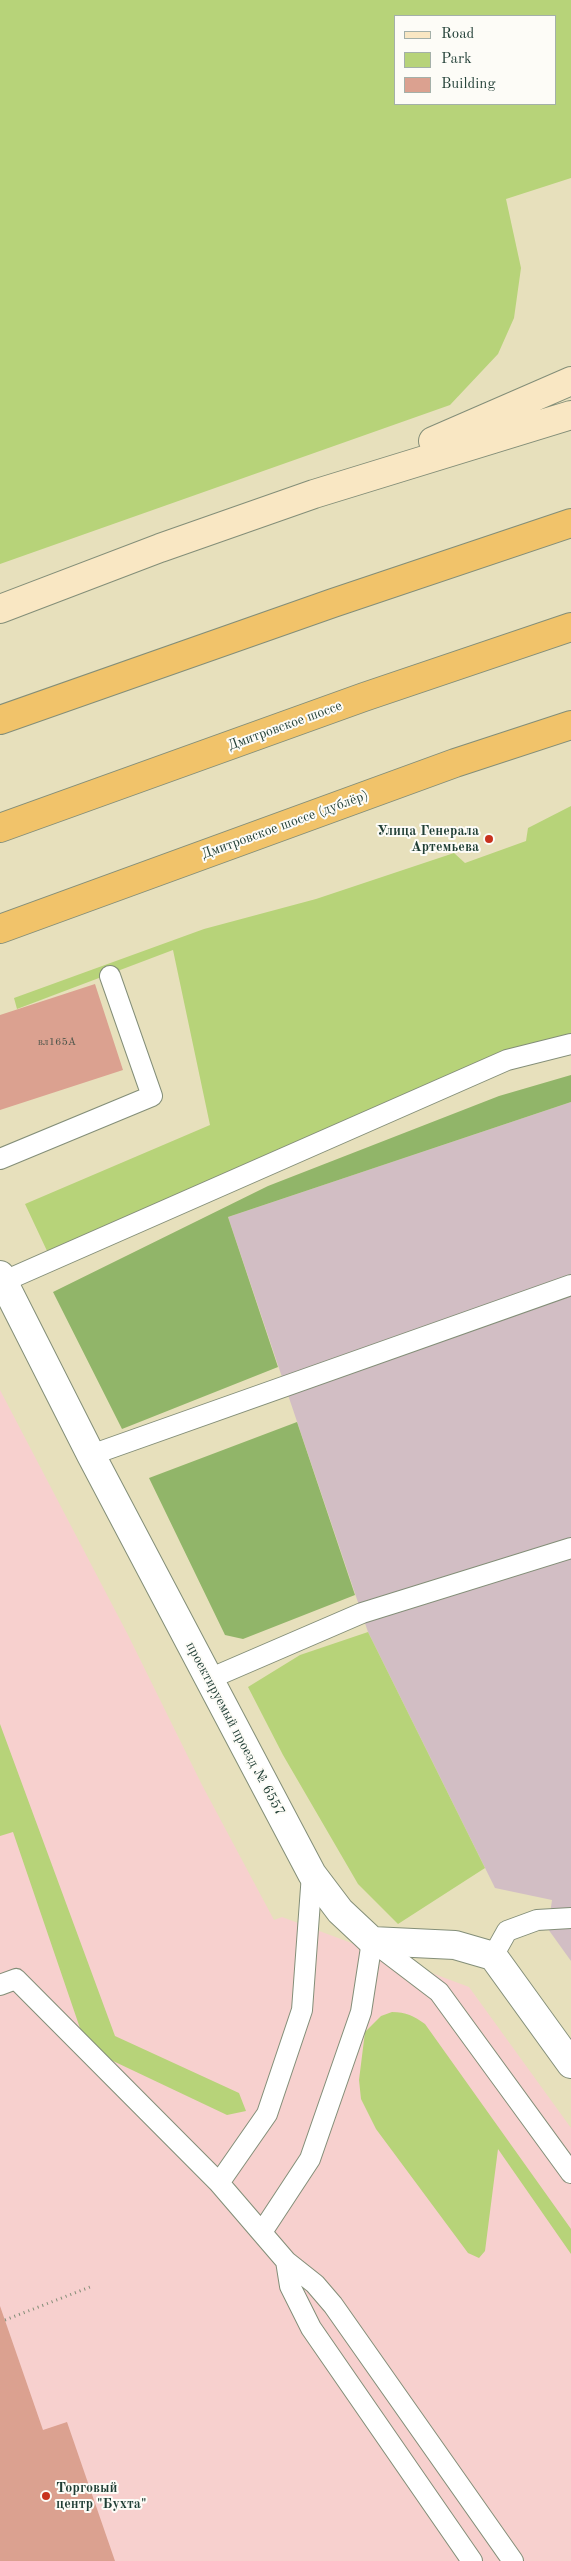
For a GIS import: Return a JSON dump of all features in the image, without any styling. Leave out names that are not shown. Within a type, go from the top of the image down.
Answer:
[{"type":"highway","points":[[0,720],[332,603],[571,523]]},
{"type":"highway","name":"Дмитровское шоссе","points":[[0,828],[364,697],[571,627]]},
{"type":"highway","name":"Дмитровское шоссе (дублёр)","points":[[0,929],[455,763],[571,725]]},
{"type":"main road","points":[[314,494],[571,380]]},
{"type":"main road","points":[[0,609],[160,548],[314,494],[571,414]]},
{"type":"street","name":"проектируемый проезд № 6557","points":[[1,1280],[312,1874],[340,1911],[372,1941]]},
{"type":"street","points":[[372,1941],[455,1945],[493,1956],[571,2064]]},
{"type":"lane","points":[[0,1159],[152,1096],[110,976]]},
{"type":"lane","points":[[1,1280],[507,1060],[571,1044]]},
{"type":"lane","points":[[91,1455],[571,1285]]},
{"type":"lane","points":[[209,1679],[362,1613],[571,1548]]},
{"type":"lane","points":[[219,2183],[267,2114],[302,2010],[312,1874]]},
{"type":"lane","points":[[493,1956],[507,1931],[537,1920],[571,1918]]},
{"type":"lane","points":[[262,2232],[310,2159],[361,2012],[372,1941],[439,1992],[571,2173]]},
{"type":"lane","points":[[0,1985],[16,1979],[219,2183],[286,2261],[315,2284],[332,2304],[513,2561]]},
{"type":"lane","points":[[286,2261],[290,2286],[311,2328],[472,2561]]},
{"type":"path","points":[[5,2320],[90,2287]]},
{"type":"shaded area","points":[[571,1102],[571,1961],[548,1929],[552,1900],[495,1888],[368,1632],[228,1217]]},
{"type":"shaded area","points":[[0,1390],[128,1635],[202,1785],[274,1920],[282,1917],[469,1987],[571,2128],[571,2561],[0,2561]]},
{"type":"green space","points":[[0,0],[571,0],[571,178],[506,199],[521,268],[514,318],[498,354],[450,405],[0,564]]},
{"type":"green space","points":[[571,806],[571,1035],[48,1253],[25,1204],[210,1125],[173,950],[17,1009],[14,998],[204,929],[316,899],[454,853],[465,863],[526,841],[528,828]]},
{"type":"green space","points":[[571,1075],[571,1102],[228,1217],[278,1367],[122,1429],[53,1292],[268,1186],[499,1096]]},
{"type":"green space","points":[[297,1422],[355,1595],[243,1639],[225,1635],[149,1478]]},
{"type":"green space","points":[[368,1632],[485,1868],[398,1924],[358,1884],[283,1755],[248,1687],[300,1655]]},
{"type":"green space","points":[[0,1724],[115,2036],[239,2093],[246,2111],[227,2115],[94,2052],[83,2037],[13,1832],[0,1836]]},
{"type":"green space","points":[[392,2012],[410,2015],[425,2024],[571,2229],[571,2254],[498,2149],[485,2251],[479,2258],[468,2253],[376,2129],[361,2099],[359,2080],[365,2032],[381,2016]]},
{"type":"building","points":[[95,984],[123,1070],[0,1110],[0,1015]]},
{"type":"building","name":"Торговый центр \"Бухта\"","points":[[0,2306],[43,2430],[67,2422],[115,2561],[0,2561]]},
{"type":"place","name":"Улица Генерала Артемьева","points":[[489,839]]},
{"type":"place","name":"Торговый центр \"Бухта\"","points":[[46,2496]]}]
